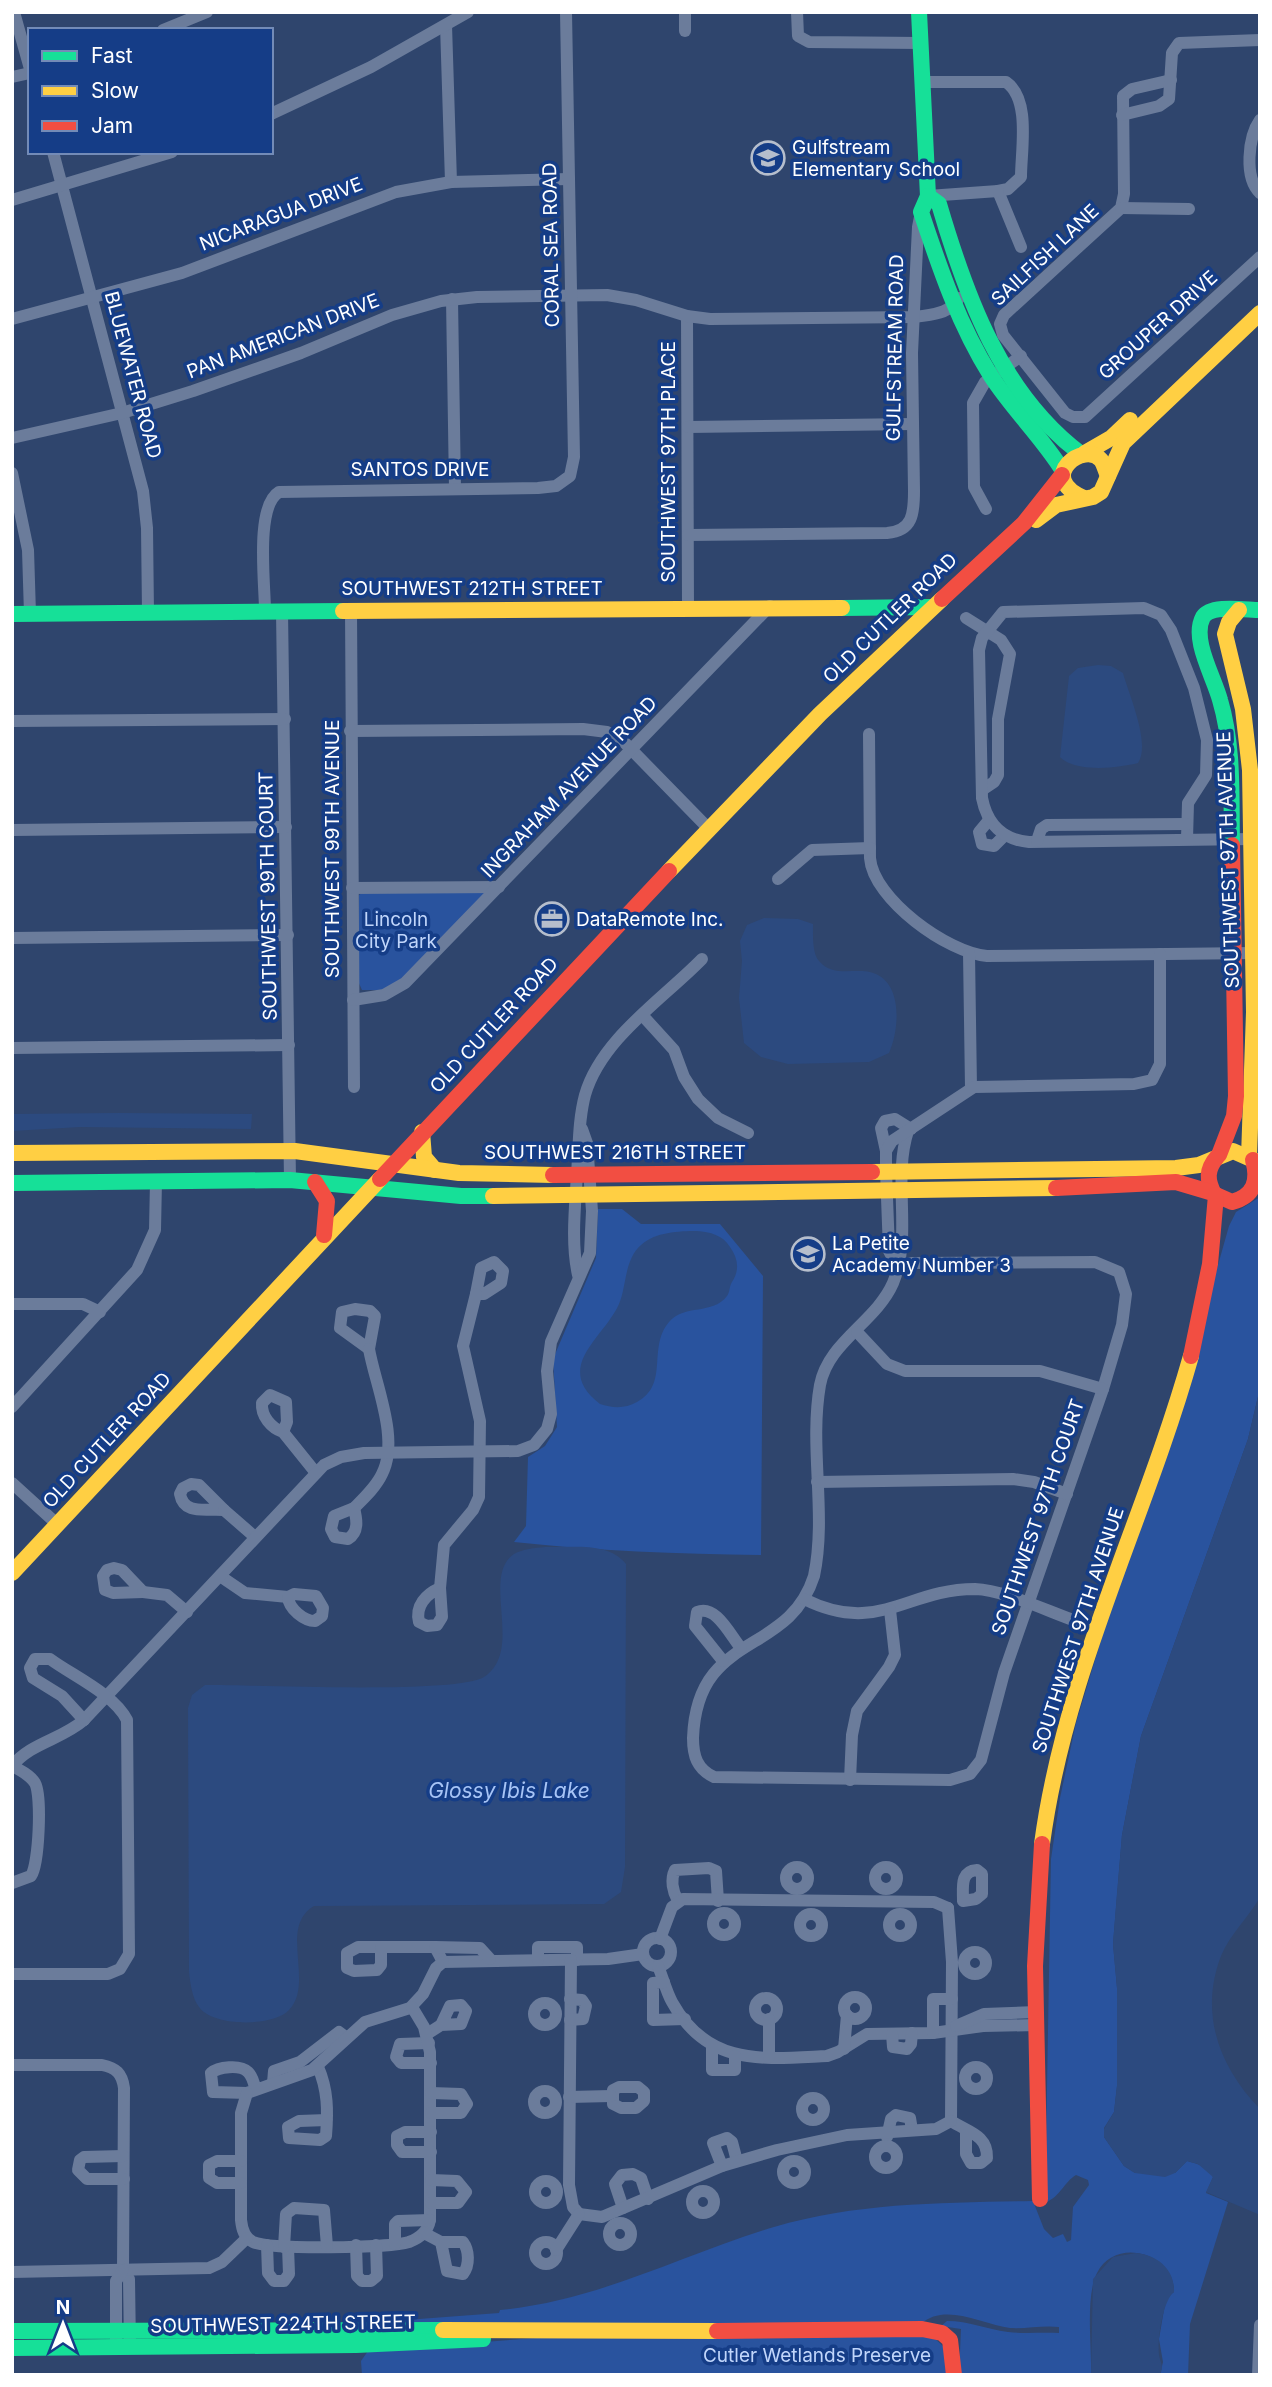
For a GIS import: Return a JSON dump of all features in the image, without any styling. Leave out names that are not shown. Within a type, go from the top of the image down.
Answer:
[{"type":"street","points":[[14,12],[28,64]]},
{"type":"street","points":[[168,28],[207,12]]},
{"type":"street","points":[[273,113],[371,67],[468,12]]},
{"type":"street","name":"CORAL SEA ROAD","points":[[566,12],[574,457],[570,476]]},
{"type":"street","points":[[685,12],[685,31]]},
{"type":"street","points":[[797,12],[800,38],[809,42],[921,43]]},
{"type":"street","points":[[919,12],[925,82],[928,196],[922,212],[953,308],[1051,451],[1069,491],[1084,498],[1101,492],[1123,443],[1260,313]]},
{"type":"street","points":[[446,25],[450,182]]},
{"type":"street","points":[[1171,80],[1128,91],[1122,99],[1122,115],[1167,102],[1171,80],[1172,50],[1182,41],[1260,40]]},
{"type":"street","points":[[925,82],[1006,82],[1016,89],[1020,101],[1021,177],[1008,189],[928,196]]},
{"type":"street","name":"SAILFISH LANE","points":[[1021,356],[1003,335],[1000,324],[1011,308],[1121,208],[1125,194],[1122,115]]},
{"type":"street","points":[[1260,120],[1252,133],[1251,148],[1252,181],[1260,193]]},
{"type":"street","name":"BLUEWATER ROAD","points":[[53,154],[145,501],[148,612]]},
{"type":"street","points":[[12,200],[166,154]]},
{"type":"street","name":"NICARAGUA DRIVE","points":[[12,319],[93,299],[213,262],[364,201],[409,189],[450,182],[569,179]]},
{"type":"street","points":[[998,191],[1021,247]]},
{"type":"street","points":[[928,196],[939,204],[964,290],[997,373],[1052,429],[1083,454],[1101,460],[1108,476]]},
{"type":"street","points":[[1121,208],[1189,209]]},
{"type":"street","name":"GULFSTREAM ROAD","points":[[688,535],[892,532],[907,526],[914,512],[912,353],[916,317],[918,227],[922,212]]},
{"type":"street","name":"GROUPER DRIVE","points":[[1021,356],[1065,413],[1081,418],[1097,409],[1260,257]]},
{"type":"street","points":[[953,308],[964,290]]},
{"type":"street","name":"PAN AMERICAN DRIVE","points":[[12,438],[122,413],[276,363],[403,311],[452,299],[571,295],[624,297],[687,316],[916,317],[953,308]]},
{"type":"street","points":[[452,299],[455,489]]},
{"type":"street","points":[[1062,473],[1069,460],[1116,434],[1260,299]]},
{"type":"street","name":"SOUTHWEST 97TH PLACE","points":[[687,316],[688,607]]},
{"type":"street","points":[[986,509],[974,487],[972,409],[976,393],[997,373],[1021,356]]},
{"type":"street","points":[[688,427],[913,424]]},
{"type":"street","points":[[12,473],[28,550],[30,614]]},
{"type":"street","name":"OLD CUTLER ROAD","points":[[12,1573],[324,1235],[709,829],[931,607],[1024,523],[1062,473]]},
{"type":"street","name":"SANTOS DRIVE","points":[[265,611],[264,516],[270,499],[279,492],[293,489],[551,487],[561,484],[570,476]]},
{"type":"street","name":"OLD CUTLER ROAD","points":[[1024,523],[1037,520],[1056,505],[1084,498]]},
{"type":"street","name":"SOUTHWEST 212TH STREET","points":[[12,614],[770,606],[931,607]]},
{"type":"street","name":"INGRAHAM AVENUE ROAD","points":[[353,1000],[392,992],[405,983],[770,606]]},
{"type":"street","name":"SOUTHWEST 97TH AVENUE","points":[[1218,1156],[1234,1116],[1236,1096],[1231,771],[1225,719],[1198,631],[1203,615],[1211,610],[1231,607],[1239,610],[1227,626],[1225,643],[1247,735],[1252,839],[1254,1160]]},
{"type":"street","name":"SOUTHWEST 97TH AVENUE","points":[[986,632],[1006,611],[1144,608],[1161,615],[1171,630],[1191,676],[1208,751],[1206,775],[1188,803],[1187,839]]},
{"type":"street","name":"SOUTHWEST 99TH AVENUE","points":[[351,610],[354,1087]]},
{"type":"street","points":[[1239,610],[1260,610]]},
{"type":"street","name":"SOUTHWEST 99TH COURT","points":[[282,611],[290,1180]]},
{"type":"street","points":[[967,618],[1004,643],[1011,657],[998,719],[998,775],[994,782],[982,790]]},
{"type":"street","points":[[986,632],[979,650],[982,790],[997,828],[1019,841],[1252,839]]},
{"type":"street","points":[[12,721],[285,719]]},
{"type":"street","points":[[350,731],[591,729],[613,734],[709,829]]},
{"type":"street","points":[[869,734],[870,865],[876,881],[938,937],[970,953],[999,956],[1253,953]]},
{"type":"street","points":[[1037,841],[1041,829],[1047,825],[1187,824]]},
{"type":"street","points":[[12,830],[286,827]]},
{"type":"street","points":[[778,880],[812,850],[870,848]]},
{"type":"street","points":[[352,888],[499,887]]},
{"type":"street","points":[[12,937],[288,935]]},
{"type":"street","points":[[970,953],[971,1088]]},
{"type":"street","points":[[886,1151],[898,1135],[910,1130],[971,1088],[1134,1084],[1155,1077],[1160,1064],[1160,954]]},
{"type":"street","points":[[12,1882],[28,1879],[34,1873],[38,1857],[37,1788],[29,1776],[12,1766],[30,1748],[67,1733],[107,1698],[316,1473],[341,1457],[388,1453],[522,1451],[534,1445],[545,1434],[551,1414],[549,1352],[578,1275],[590,1253],[583,1194],[583,1102],[592,1076],[610,1051],[702,959]]},
{"type":"street","points":[[643,1016],[674,1050],[684,1077],[698,1099],[718,1118],[748,1133]]},
{"type":"street","points":[[12,1048],[289,1045]]},
{"type":"street","points":[[894,1171],[881,1128],[885,1121],[895,1119],[910,1130]]},
{"type":"street","points":[[890,1610],[895,1655],[857,1711],[852,1729],[850,1780],[727,1779],[714,1777],[701,1769],[694,1751],[696,1713],[708,1682],[723,1661],[778,1628],[804,1599],[816,1569],[821,1381],[837,1350],[879,1307],[893,1282],[901,1250],[894,1171],[910,1130]]},
{"type":"street","points":[[422,1132],[424,1157],[435,1170]]},
{"type":"street","name":"SOUTHWEST 216TH STREET","points":[[12,1153],[290,1150],[435,1170],[509,1176],[1184,1167],[1218,1156]]},
{"type":"street","points":[[1233,1151],[1254,1160],[1259,1175],[1257,1190],[1240,1201],[1226,1201],[1214,1194],[1208,1175],[1218,1156],[1233,1151]]},
{"type":"street","name":"SOUTHWEST 216TH STREET","points":[[12,1183],[290,1180],[442,1195],[894,1190],[1176,1182],[1214,1194]]},
{"type":"street","points":[[12,1407],[131,1279],[149,1248],[157,1221],[156,1181]]},
{"type":"street","points":[[315,1182],[327,1201],[324,1235]]},
{"type":"street","points":[[578,1275],[575,1259],[583,1194]]},
{"type":"street","name":"SOUTHWEST 97TH AVENUE","points":[[1040,2199],[1037,2019],[1039,1881],[1045,1818],[1061,1738],[1169,1423],[1201,1312],[1213,1250],[1214,1194]]},
{"type":"street","name":"SOUTHWEST 97TH AVENUE","points":[[1213,1250],[1228,1217],[1240,1201]]},
{"type":"street","name":"SOUTHWEST 97TH COURT","points":[[850,1780],[950,1780],[972,1773],[981,1760],[1001,1682],[1103,1389],[1125,1307],[1125,1285],[1119,1272],[1102,1263],[913,1263],[897,1266]]},
{"type":"street","points":[[440,1588],[444,1545],[478,1502],[481,1453],[479,1413],[464,1346],[476,1294]]},
{"type":"street","points":[[12,1304],[83,1304],[100,1312]]},
{"type":"street","points":[[857,1332],[887,1364],[905,1371],[1034,1370],[1103,1389]]},
{"type":"street","points":[[354,1508],[382,1474],[388,1453],[386,1419],[369,1349]]},
{"type":"street","points":[[283,1432],[316,1473]]},
{"type":"street","points":[[817,1482],[1019,1480],[1067,1493]]},
{"type":"street","points":[[12,1483],[57,1524]]},
{"type":"street","points":[[224,1510],[255,1537]]},
{"type":"street","points":[[220,1576],[245,1593],[288,1597]]},
{"type":"street","points":[[804,1599],[835,1612],[854,1615],[890,1610],[974,1589],[1097,1628]]},
{"type":"street","points":[[143,1592],[167,1595],[187,1612]]},
{"type":"street","points":[[723,1661],[695,1626],[697,1612],[705,1610],[713,1613],[741,1648]]},
{"type":"street","points":[[12,1973],[108,1974],[122,1967],[129,1954],[128,1725],[125,1716],[107,1698],[50,1659],[35,1659],[30,1668],[33,1678],[68,1701],[84,1720]]},
{"type":"street","points":[[678,1901],[673,1893],[675,1870],[682,1868],[716,1871],[722,1905]]},
{"type":"street","points":[[678,1901],[722,1905],[797,1895],[812,1907],[886,1895],[900,1908],[938,1902],[948,1908],[958,1962],[951,1999],[959,2077],[951,2121]]},
{"type":"street","points":[[643,1954],[646,1944],[660,1939],[672,1907],[678,1901]]},
{"type":"street","points":[[948,1908],[964,1901]]},
{"type":"street","points":[[643,1954],[650,1964],[658,1966],[666,1963],[670,1956],[667,1944],[660,1939]]},
{"type":"street","points":[[382,1947],[480,1948],[490,1959]]},
{"type":"street","points":[[435,1947],[443,1962]]},
{"type":"street","points":[[247,2238],[241,2220],[242,2107],[251,2091],[318,2067],[372,2018],[412,2007],[423,1994],[436,1968],[443,1962],[490,1959],[574,1960],[643,1954]]},
{"type":"street","points":[[574,1960],[565,2100],[563,2192],[579,2214],[597,2218],[617,2215],[722,2166],[790,2146],[888,2131],[936,2129],[951,2121]]},
{"type":"street","points":[[658,1966],[685,2020],[712,2045],[735,2056],[827,2056],[844,2049],[863,2035],[933,2033],[952,2029],[971,2017],[984,2014],[1037,2019]]},
{"type":"street","points":[[664,1982],[653,1983],[653,2020],[685,2020]]},
{"type":"street","points":[[933,2033],[933,1999],[951,1999]]},
{"type":"street","points":[[247,2238],[267,2245],[286,2247],[376,2245],[409,2242],[424,2233],[430,2220],[431,2203],[431,2063],[428,2038],[412,2007]]},
{"type":"street","points":[[556,2013],[570,2011]]},
{"type":"street","points":[[844,2049],[847,2015]]},
{"type":"street","points":[[769,2019],[769,2057]]},
{"type":"street","points":[[431,2063],[401,2063],[396,2057],[400,2044],[428,2038],[441,2025]]},
{"type":"street","points":[[273,2083],[274,2071],[308,2057],[332,2034],[339,2032],[347,2038]]},
{"type":"street","points":[[712,2045],[712,2070],[735,2070],[735,2056]]},
{"type":"street","points":[[12,2064],[99,2064],[116,2069],[123,2083],[123,2270],[129,2279],[122,2330],[123,2347]]},
{"type":"street","points":[[318,2067],[326,2088],[327,2120]]},
{"type":"street","points":[[431,2093],[461,2094],[467,2104],[461,2113],[431,2113]]},
{"type":"street","points":[[565,2100],[611,2096]]},
{"type":"street","points":[[814,2120],[817,2140]]},
{"type":"street","points":[[951,2121],[967,2131]]},
{"type":"street","points":[[886,2146],[888,2131]]},
{"type":"street","points":[[431,2132],[405,2132],[397,2136],[397,2145],[402,2152],[431,2152]]},
{"type":"street","points":[[722,2166],[713,2150],[713,2143],[719,2138],[727,2138],[732,2142],[737,2161]]},
{"type":"street","points":[[790,2146],[792,2162]]},
{"type":"street","points":[[123,2156],[84,2157],[80,2160],[78,2169],[85,2178],[124,2179]]},
{"type":"street","points":[[241,2161],[217,2161],[209,2165],[209,2178],[213,2181],[241,2183]]},
{"type":"street","points":[[617,2215],[615,2184],[622,2175],[634,2174],[641,2178],[648,2199]]},
{"type":"street","points":[[693,2179],[700,2192]]},
{"type":"street","points":[[431,2180],[457,2181],[466,2192],[458,2203],[431,2203]]},
{"type":"street","points":[[267,2245],[268,2273],[270,2278],[279,2282],[289,2274],[286,2214],[294,2208],[324,2210],[327,2246]]},
{"type":"street","points":[[556,2250],[579,2214]]},
{"type":"street","points":[[395,2244],[395,2224],[398,2221],[430,2220]]},
{"type":"street","points":[[424,2233],[441,2242]]},
{"type":"street","points":[[12,2272],[209,2268],[222,2262],[247,2238]]},
{"type":"street","points":[[356,2245],[357,2276],[362,2281],[371,2281],[377,2273],[376,2245]]},
{"type":"street","points":[[1258,2375],[1260,2325]]},
{"type":"street","name":"SOUTHWEST 224TH STREET","points":[[12,2331],[355,2328],[555,2332],[922,2329],[946,2335],[953,2348],[954,2375]]},
{"type":"street","name":"SOUTHWEST 224TH STREET","points":[[12,2348],[378,2344],[555,2332]]},
{"type":"green space","name":"Lincoln City Park","points":[[489,890],[396,986],[386,990],[362,990],[358,981],[359,895],[363,892]]},
{"type":"green space","points":[[1260,1197],[1260,1388],[1248,1439],[1141,1736],[1122,1835],[1113,1944],[1117,1988],[1117,2086],[1114,2112],[1104,2128],[1104,2137],[1124,2166],[1135,2173],[1175,2173],[1187,2161],[1203,2166],[1213,2177],[1206,2193],[1228,2202],[1190,2324],[1188,2375],[1160,2375],[1163,2362],[1159,2339],[1166,2298],[1174,2292],[1172,2278],[1165,2267],[1155,2259],[1130,2252],[1117,2255],[1106,2262],[1093,2283],[1090,2308],[1091,2375],[959,2375],[961,2329],[941,2326],[947,2321],[1014,2333],[1059,2333],[1059,2327],[1010,2328],[953,2315],[941,2315],[921,2324],[541,2327],[379,2322],[499,2313],[500,2310],[571,2297],[639,2276],[774,2227],[870,2208],[1033,2201],[1044,2229],[1053,2238],[1063,2234],[1067,2242],[1071,2240],[1073,2207],[1089,2185],[1088,2180],[1076,2175],[1045,2203],[1051,1859],[1060,1798],[1076,1723],[1104,1630],[1158,1478],[1229,1226],[1236,1212]]},
{"type":"green space","points":[[598,1209],[622,1209],[641,1224],[720,1224],[763,1276],[761,1555],[637,1552],[514,1542],[526,1526],[528,1457],[545,1446],[557,1427],[553,1359],[596,1258]]},
{"type":"green space","name":"Cutler Wetlands Preserve","points":[[932,2336],[945,2348],[949,2375],[362,2375],[361,2361],[368,2351],[535,2338]]},
{"type":"water","points":[[1111,666],[1123,673],[1141,732],[1141,755],[1138,763],[1109,768],[1086,767],[1067,762],[1060,757],[1069,676],[1078,668]]},
{"type":"water","points":[[764,918],[798,919],[813,924],[815,953],[825,966],[839,971],[869,972],[885,980],[895,998],[896,1010],[895,1033],[889,1053],[869,1062],[788,1064],[761,1057],[744,1043],[739,998],[742,961],[740,941],[747,925]]},
{"type":"water","points":[[12,1114],[252,1114],[251,1129],[80,1127],[12,1131]]},
{"type":"water","points":[[697,1231],[720,1237],[735,1255],[737,1269],[728,1294],[714,1306],[682,1313],[669,1322],[659,1343],[656,1376],[647,1394],[628,1406],[600,1404],[586,1390],[581,1378],[581,1365],[586,1353],[619,1304],[632,1258],[641,1245],[653,1237]]},
{"type":"water","points":[[1260,1388],[1260,1897],[1221,1956],[1212,1998],[1217,2038],[1224,2057],[1246,2093],[1260,2109],[1260,2215],[1206,2192],[1213,2177],[1198,2164],[1187,2161],[1175,2173],[1165,2177],[1135,2173],[1124,2166],[1104,2137],[1104,2129],[1114,2112],[1117,2086],[1117,1988],[1113,1944],[1122,1835],[1141,1736],[1248,1439]]},
{"type":"water","name":"Glossy Ibis Lake","points":[[545,1547],[599,1549],[618,1557],[626,1564],[625,1867],[621,1892],[604,1904],[314,1906],[304,1915],[299,1927],[299,1985],[296,1999],[289,2010],[281,2016],[257,2022],[229,2021],[206,2014],[195,1999],[189,1971],[188,1708],[192,1695],[205,1685],[399,1687],[467,1682],[484,1677],[496,1665],[501,1650],[503,1632],[500,1596],[505,1565],[518,1552]]},
{"type":"water","points":[[1136,2253],[1158,2260],[1172,2277],[1174,2284],[1174,2292],[1164,2311],[1160,2331],[1160,2375],[1091,2375],[1093,2279],[1113,2257]]},
{"type":"traffic: fast","points":[[919,12],[928,196],[921,212],[951,296],[969,337],[991,376],[1063,471]]},
{"type":"traffic: fast","points":[[928,196],[939,204],[975,308],[1008,373],[1029,403],[1053,430],[1081,454]]},
{"type":"traffic: fast","points":[[842,608],[931,607]]},
{"type":"traffic: fast","points":[[1232,845],[1228,736],[1220,700],[1202,647],[1200,626],[1203,617],[1213,610],[1260,610]]},
{"type":"traffic: fast","points":[[12,614],[343,611]]},
{"type":"traffic: fast","points":[[12,1183],[290,1180],[461,1196],[493,1196]]},
{"type":"traffic: fast","points":[[12,2331],[443,2330]]},
{"type":"traffic: fast","points":[[12,2348],[356,2345],[483,2339]]},
{"type":"traffic: slow","points":[[1036,520],[1056,505],[1093,497],[1101,492],[1123,443],[1260,313]]},
{"type":"traffic: slow","points":[[1085,453],[1111,438],[1130,420]]},
{"type":"traffic: slow","points":[[1084,498],[1070,490],[1064,480],[1064,471],[1068,464],[1076,458],[1094,455],[1101,460],[1108,476]]},
{"type":"traffic: slow","points":[[669,871],[820,714],[942,599]]},
{"type":"traffic: slow","points":[[343,611],[842,608]]},
{"type":"traffic: slow","points":[[1239,610],[1229,622],[1225,634],[1243,709],[1250,770],[1254,1012],[1249,1157]]},
{"type":"traffic: slow","points":[[422,1132],[424,1157],[435,1170]]},
{"type":"traffic: slow","points":[[12,1153],[295,1151],[459,1173],[553,1175]]},
{"type":"traffic: slow","points":[[872,1172],[1176,1168],[1199,1165],[1233,1151],[1260,1163]]},
{"type":"traffic: slow","points":[[12,1573],[380,1179]]},
{"type":"traffic: slow","points":[[493,1196],[1056,1188]]},
{"type":"traffic: slow","points":[[1042,1844],[1053,1780],[1068,1719],[1191,1356]]},
{"type":"traffic: slow","points":[[443,2330],[717,2331]]},
{"type":"traffic: jam","points":[[942,599],[1024,523],[1062,475]]},
{"type":"traffic: jam","points":[[1219,1155],[1234,1116],[1236,1096],[1232,845]]},
{"type":"traffic: jam","points":[[380,1179],[669,871]]},
{"type":"traffic: jam","points":[[1217,1157],[1209,1171],[1210,1184],[1214,1194],[1232,1202],[1245,1196],[1253,1187],[1253,1160]]},
{"type":"traffic: jam","points":[[553,1175],[872,1172]]},
{"type":"traffic: jam","points":[[315,1182],[327,1201],[324,1235]]},
{"type":"traffic: jam","points":[[1056,1188],[1176,1182],[1213,1193]]},
{"type":"traffic: jam","points":[[1191,1356],[1210,1264],[1216,1195]]},
{"type":"traffic: jam","points":[[1040,2199],[1035,1966],[1042,1844]]},
{"type":"traffic: jam","points":[[717,2331],[922,2329],[942,2333],[950,2340],[954,2375]]},
{"type":"place","name":"Gulfstream Elementary School","points":[[768,158]]},
{"type":"place","name":"DataRemote Inc.","points":[[552,919]]},
{"type":"place","name":"La Petite Academy Number 3","points":[[808,1254]]}]
